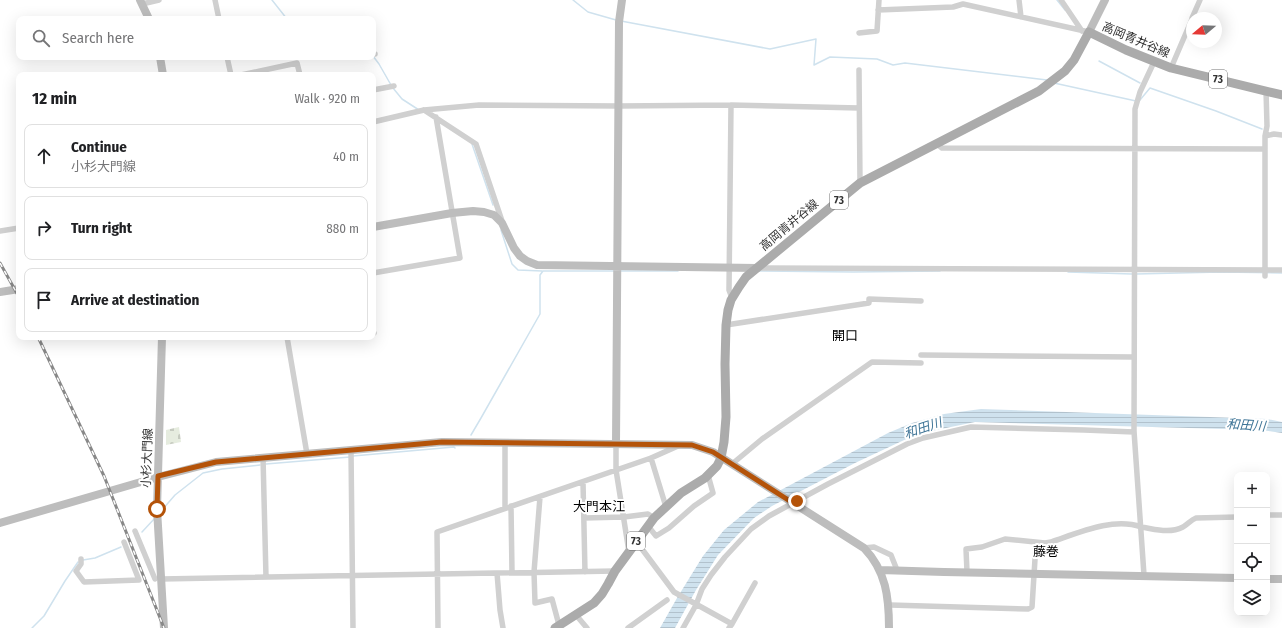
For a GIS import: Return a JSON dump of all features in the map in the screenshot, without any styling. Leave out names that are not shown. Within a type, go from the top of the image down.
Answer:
[{"type":"main road","name":"高岡青井谷線","points":[[557,627],[594,602],[602,594],[614,571],[654,518],[681,494],[714,470],[721,458],[726,417],[726,325],[728,310],[732,298],[739,287],[746,277],[860,183],[1039,91],[1065,71],[1074,60],[1085,31],[1126,50],[1171,68],[1282,95]]},
{"type":"street","points":[[148,16],[141,2],[159,0]]},
{"type":"street","points":[[215,0],[218,16]]},
{"type":"street","points":[[622,0],[619,22],[616,470],[629,552]]},
{"type":"street","points":[[859,33],[877,31],[879,0]]},
{"type":"street","points":[[952,0],[953,7]]},
{"type":"street","points":[[1020,0],[1021,17]]},
{"type":"street","points":[[1061,0],[1085,31]]},
{"type":"street","points":[[1085,31],[1105,0]]},
{"type":"street","points":[[1195,12],[1200,0]]},
{"type":"street","points":[[878,10],[953,7],[963,4],[1085,31]]},
{"type":"street","points":[[1171,68],[1186,32]]},
{"type":"street","points":[[160,60],[162,72]]},
{"type":"street","points":[[228,60],[230,72]]},
{"type":"street","points":[[1144,575],[1134,432],[1135,109],[1140,92],[1154,62]]},
{"type":"street","points":[[255,72],[297,63],[299,72]]},
{"type":"street","points":[[859,70],[860,183]]},
{"type":"street","points":[[376,89],[394,86]]},
{"type":"street","points":[[1265,276],[1266,90]]},
{"type":"street","points":[[376,121],[424,110],[479,105],[731,105],[859,108]]},
{"type":"street","points":[[731,105],[729,290],[732,298]]},
{"type":"street","points":[[424,110],[476,144],[502,223],[514,248],[520,256],[537,265],[757,268],[1282,270]]},
{"type":"street","points":[[376,272],[460,258],[436,117]]},
{"type":"street","points":[[1265,136],[1274,134],[1282,135]]},
{"type":"street","points":[[936,144],[942,148],[1265,149]]},
{"type":"street","points":[[376,227],[452,213],[473,211],[494,215],[502,223]]},
{"type":"street","points":[[0,231],[16,228]]},
{"type":"street","points":[[0,292],[16,289]]},
{"type":"street","points":[[726,325],[869,303],[869,299],[921,301]]},
{"type":"street","name":"小杉大門線","points":[[162,340],[157,509],[158,579],[164,628]]},
{"type":"street","points":[[288,340],[307,454]]},
{"type":"street","points":[[921,355],[1134,357]]},
{"type":"street","points":[[732,464],[762,439],[872,362],[921,363]]},
{"type":"street","points":[[683,628],[696,605],[702,589],[724,556],[751,529],[763,520],[859,467],[907,444],[922,438],[971,427],[1134,432]]},
{"type":"street","points":[[0,523],[158,476],[216,462],[442,442],[692,445],[713,452],[864,548],[870,554],[880,570],[886,589],[889,628]]},
{"type":"street","points":[[505,442],[512,572]]},
{"type":"street","points":[[438,628],[437,532],[651,458],[682,444]]},
{"type":"street","points":[[351,450],[354,628]]},
{"type":"street","points":[[262,457],[266,577]]},
{"type":"street","points":[[651,458],[666,507]]},
{"type":"street","points":[[648,526],[656,536],[669,528],[694,506],[713,493],[708,475]]},
{"type":"street","points":[[583,482],[585,572]]},
{"type":"street","points":[[540,497],[534,572],[535,603],[552,599],[557,627]]},
{"type":"street","points":[[584,518],[624,518],[648,514],[654,518]]},
{"type":"street","points":[[1270,514],[1282,515]]},
{"type":"street","points":[[967,572],[966,549],[982,547],[1005,539],[1036,543],[1051,542],[1091,529],[1120,524],[1169,531],[1184,526],[1196,518],[1234,518]]},
{"type":"street","points":[[136,531],[158,579],[614,571]]},
{"type":"street","points":[[636,541],[674,592],[730,626],[755,583]]},
{"type":"street","points":[[81,559],[81,564],[76,571],[84,582],[139,580],[124,542]]},
{"type":"street","points":[[890,605],[1032,608],[1036,543]]},
{"type":"street","points":[[864,548],[874,547],[891,555],[897,570]]},
{"type":"street","points":[[880,570],[1234,578]]},
{"type":"street","points":[[497,573],[503,628]]},
{"type":"street","points":[[1270,579],[1282,579]]},
{"type":"street","points":[[628,628],[667,600]]},
{"type":"street","points":[[576,615],[587,628]]},
{"type":"green space","points":[[179,427],[181,442],[166,445],[166,430]]},
{"type":"water","name":"和田川","points":[[981,409],[1267,419],[1282,422],[1282,433],[1261,430],[975,422],[917,434],[855,463],[772,506],[754,518],[718,555],[675,628],[660,628],[703,556],[724,530],[758,502],[888,433],[912,423],[944,414]]},
{"type":"waterway","points":[[272,0],[285,16]]},
{"type":"waterway","points":[[573,0],[588,12],[616,20]]},
{"type":"waterway","points":[[1057,0],[1065,10]]},
{"type":"waterway","points":[[621,21],[770,49],[816,39],[814,65]]},
{"type":"waterway","points":[[814,65],[830,57],[877,59],[893,65],[905,63],[1047,80]]},
{"type":"waterway","points":[[376,60],[391,85]]},
{"type":"waterway","points":[[1099,61],[1140,83]]},
{"type":"waterway","points":[[1054,83],[1136,101]]},
{"type":"waterway","points":[[393,88],[402,99],[419,110]]},
{"type":"waterway","points":[[1140,100],[1150,88],[1262,129]]},
{"type":"waterway","points":[[472,144],[493,205]]},
{"type":"waterway","points":[[501,230],[512,264],[518,270],[542,271]]},
{"type":"waterway","points":[[471,435],[540,314],[540,275],[543,271],[614,271]]},
{"type":"waterway","points":[[620,271],[678,271]]},
{"type":"waterway","points":[[758,271],[940,271]]},
{"type":"waterway","points":[[1068,272],[1132,274]]},
{"type":"waterway","points":[[1136,274],[1221,272],[1282,273]]},
{"type":"waterway","points":[[353,456],[455,448]]},
{"type":"waterway","points":[[266,464],[350,457]]},
{"type":"waterway","points":[[162,510],[175,495],[203,473],[222,469],[260,465]]},
{"type":"waterway","points":[[142,532],[155,518]]},
{"type":"waterway","points":[[83,560],[95,558],[121,547]]},
{"type":"waterway","points":[[32,628],[44,616],[78,562]]},
{"type":"railway","points":[[0,263],[16,292]]},
{"type":"railway","points":[[39,340],[104,476],[164,628]]},
{"type":"district","name":"開口","points":[[845,335]]},
{"type":"district","name":"大門本江","points":[[599,506]]},
{"type":"district","name":"藤巻","points":[[1046,551]]},
{"type":"route","points":[[157,509],[158,476],[197,466],[216,462],[262,457],[442,442],[692,445],[713,452],[793,503],[797,501]]}]
